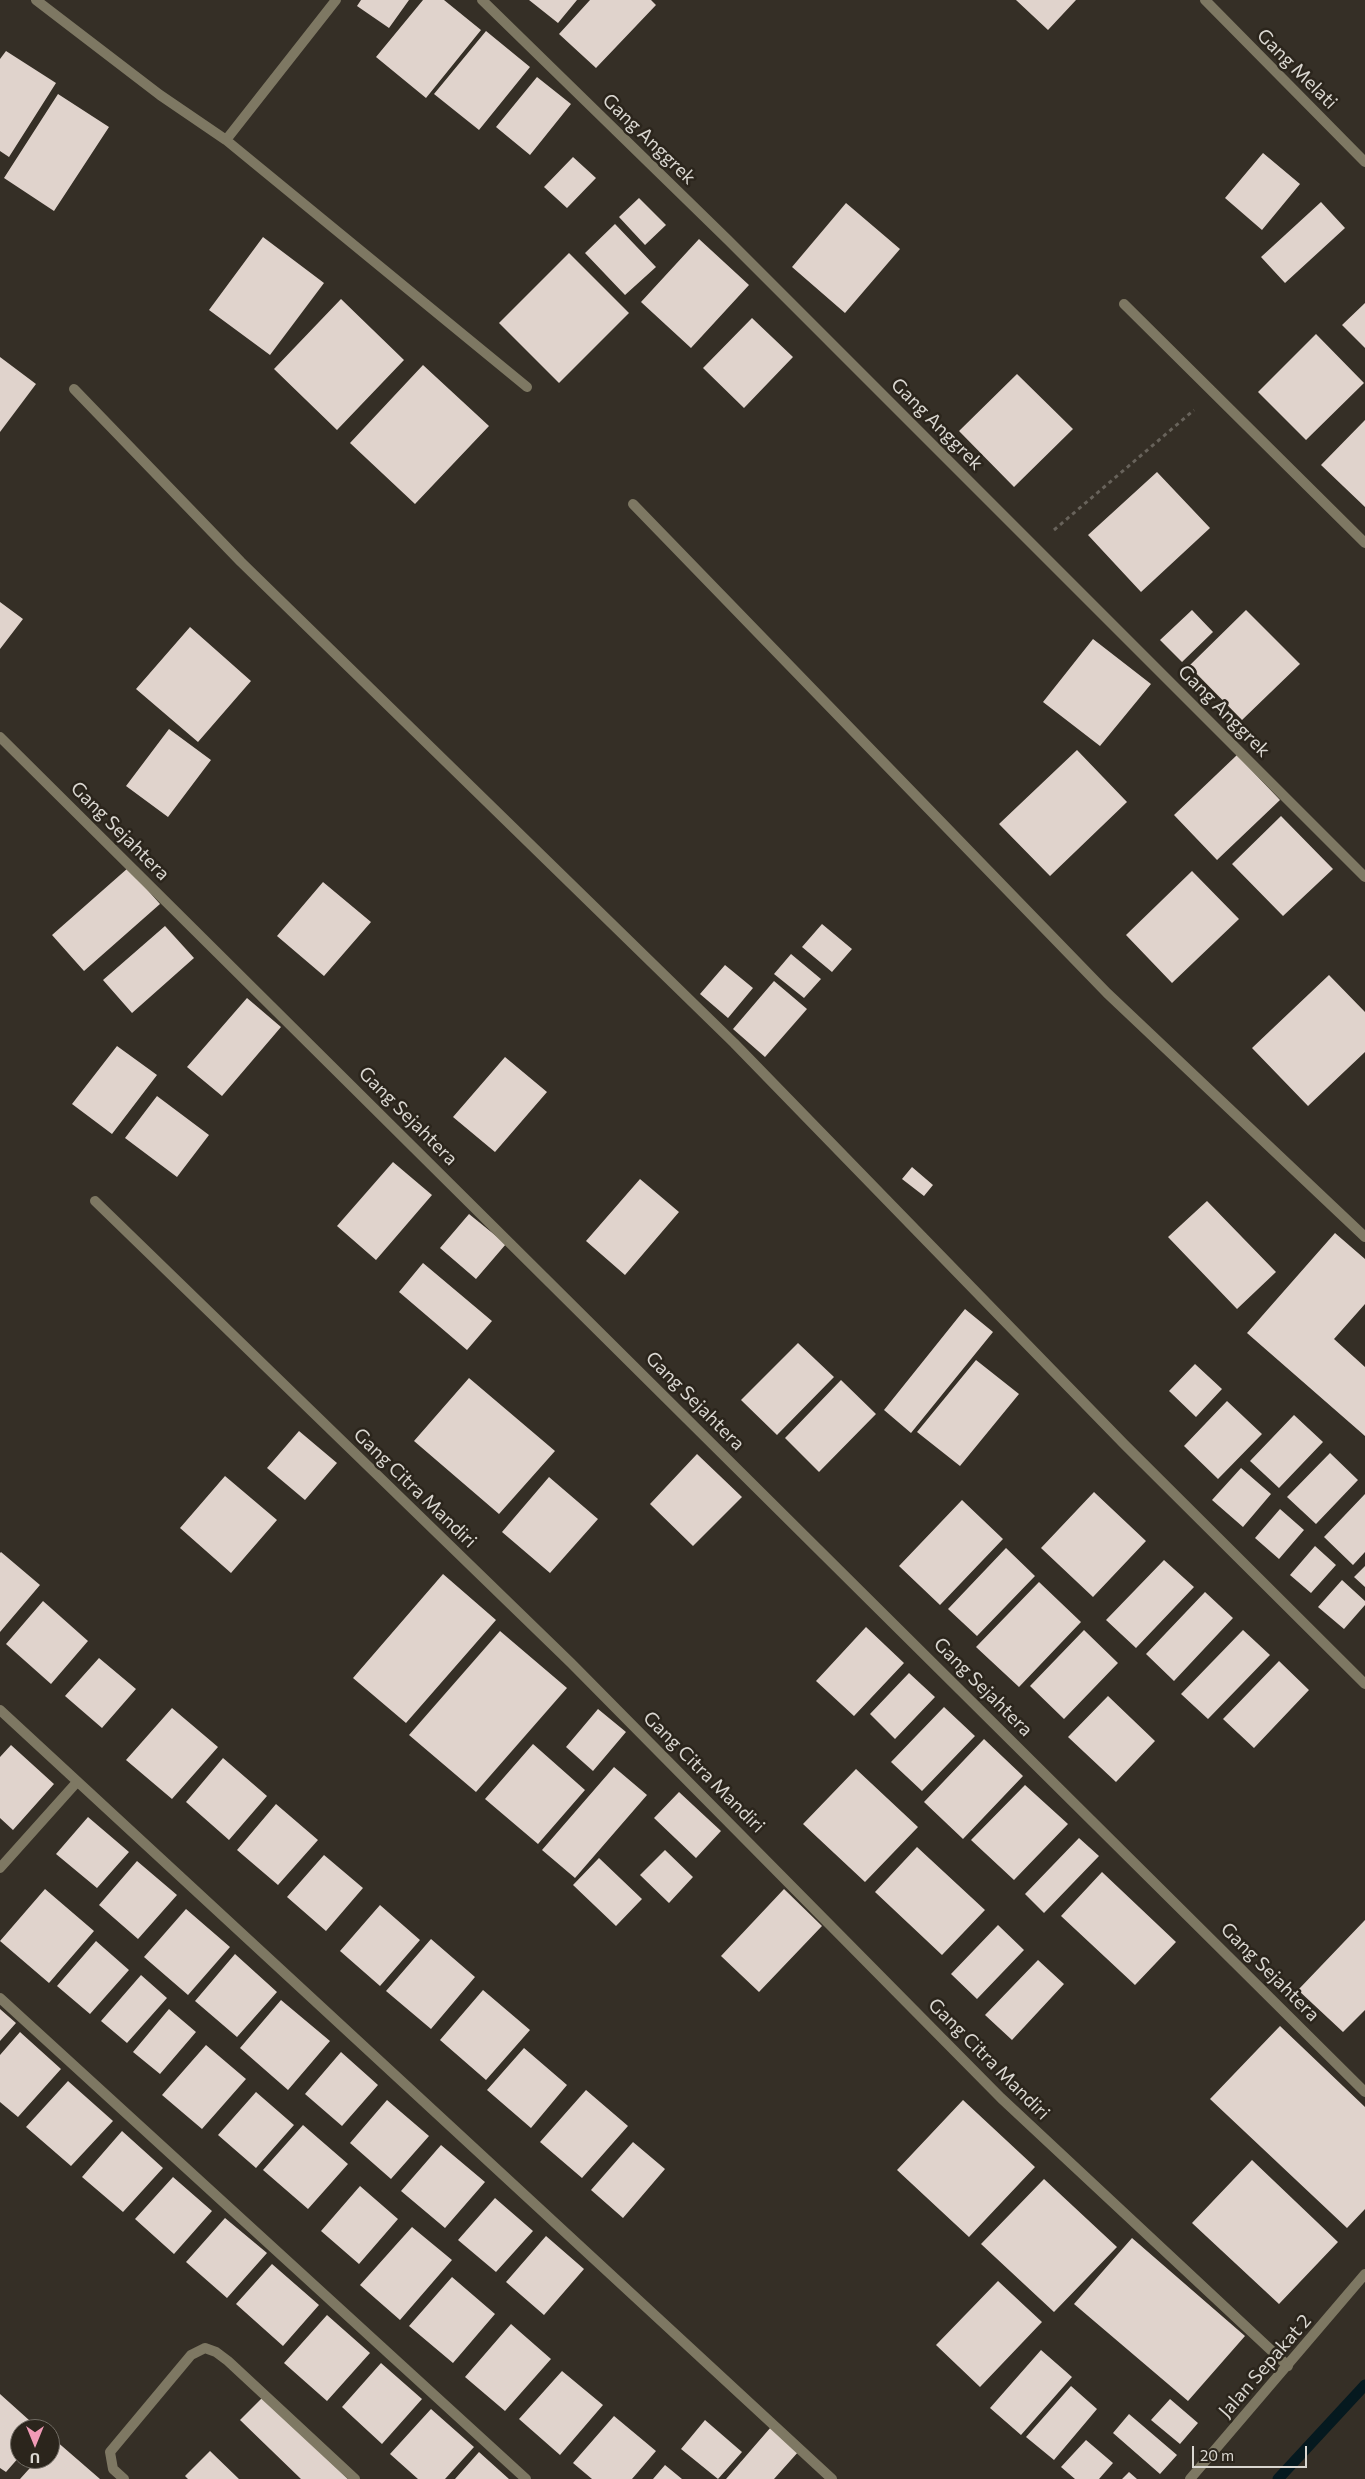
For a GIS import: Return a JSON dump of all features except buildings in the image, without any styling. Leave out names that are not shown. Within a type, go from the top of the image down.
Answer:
[{"type":"street","points":[[36,0],[160,96],[226,140],[527,387]]},
{"type":"street","points":[[226,140],[336,0]]},
{"type":"street","name":"Gang Anggrek","points":[[482,0],[728,240],[1365,877]]},
{"type":"street","name":"Gang Melati","points":[[1205,0],[1365,162]]},
{"type":"street","points":[[1124,304],[1365,543]]},
{"type":"street","points":[[74,389],[241,562],[734,1043],[1124,1444],[1365,1684]]},
{"type":"street","points":[[633,504],[1107,993],[1365,1236]]},
{"type":"street","name":"Gang Sejahtera","points":[[0,737],[1365,2092]]},
{"type":"street","name":"Gang Citra Mandiri","points":[[95,1201],[571,1663],[1001,2098],[1288,2366]]},
{"type":"street","points":[[0,1710],[832,2479]]},
{"type":"street","points":[[0,1868],[77,1782]]},
{"type":"street","points":[[0,1998],[526,2479]]},
{"type":"street","name":"Jalan Sepakat 2","points":[[1190,2479],[1365,2274]]},
{"type":"street","points":[[124,2479],[113,2468],[110,2452],[191,2355],[206,2348],[216,2352],[228,2361],[355,2479]]},
{"type":"path","points":[[1035,546],[1213,393]]},
{"type":"waterway","points":[[1278,2479],[1365,2385]]}]
